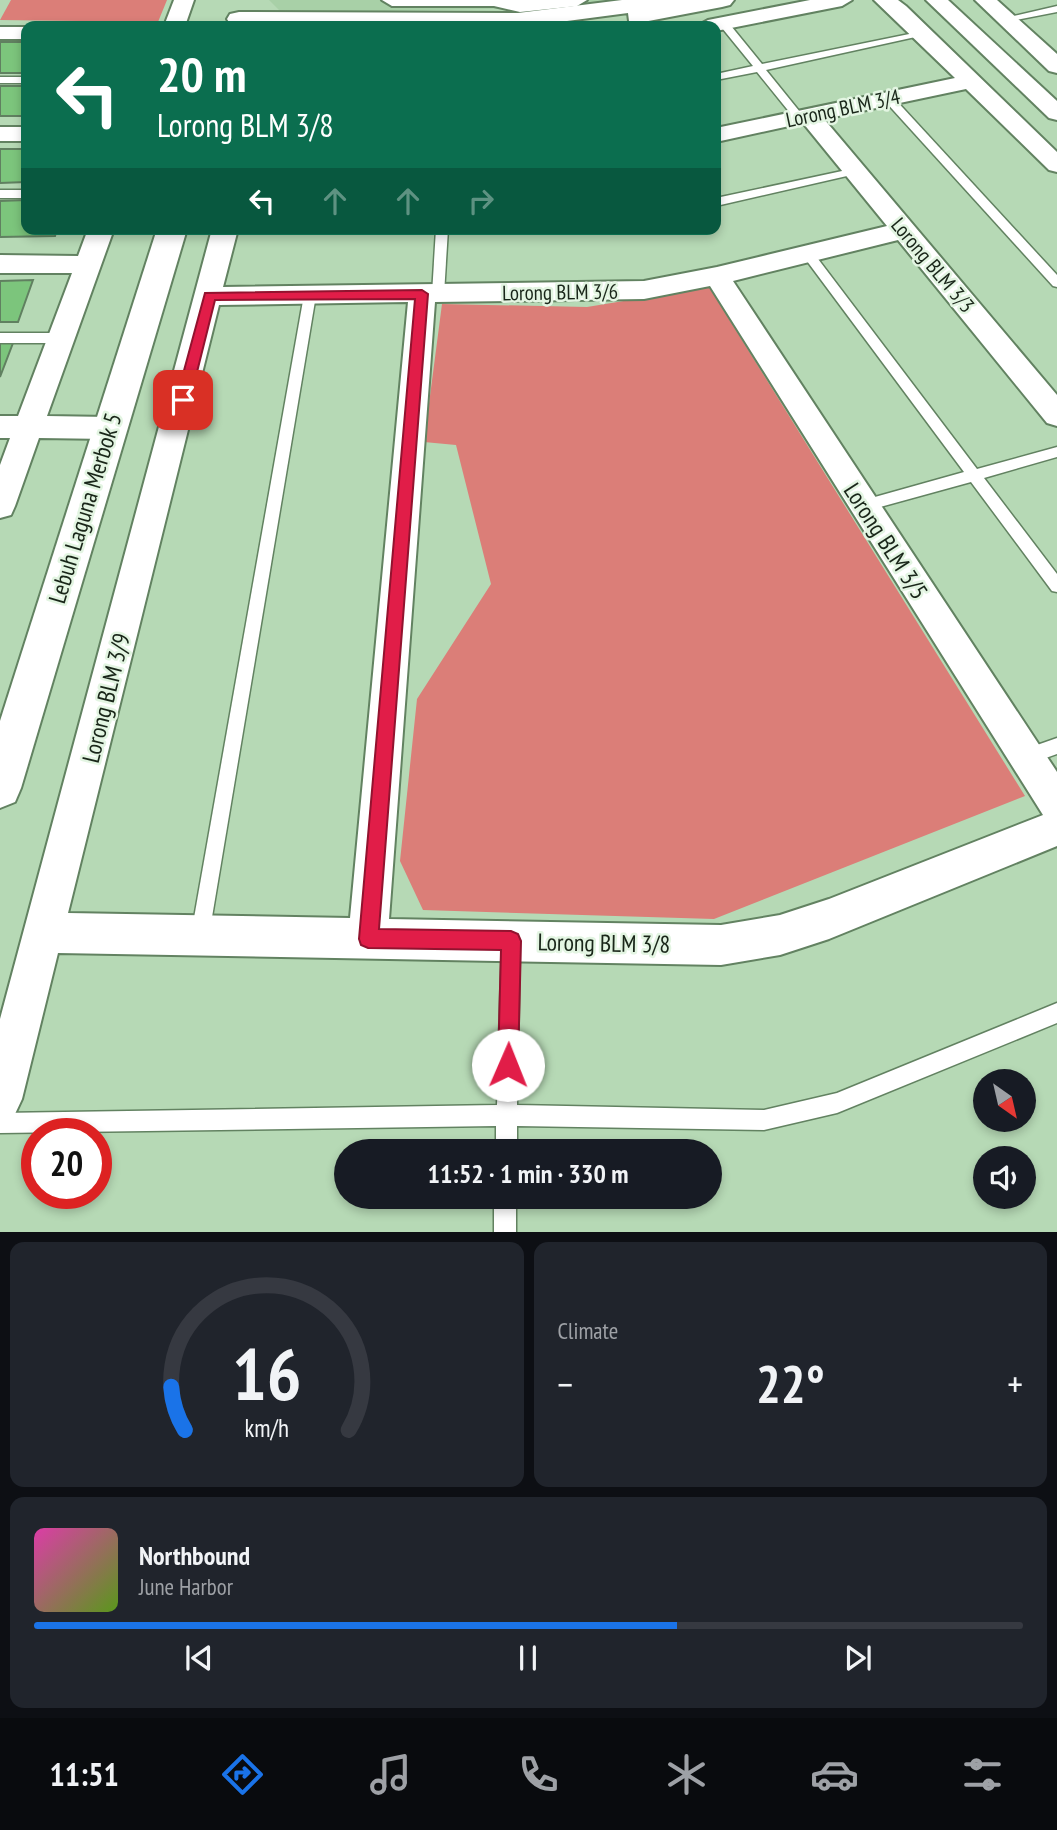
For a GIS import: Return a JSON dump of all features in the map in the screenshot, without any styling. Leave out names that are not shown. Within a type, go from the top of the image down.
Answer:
[{"type":"street","points":[[177,21],[184,0]]},
{"type":"street","points":[[392,0],[494,0],[520,6],[577,0]]},
{"type":"street","points":[[241,15],[518,20],[582,14],[664,0]]},
{"type":"street","points":[[657,21],[718,17],[842,0]]},
{"type":"street","points":[[884,0],[899,9],[1057,165]]},
{"type":"street","points":[[936,0],[1057,113]]},
{"type":"street","points":[[985,0],[1057,66]]},
{"type":"street","points":[[0,33],[21,33]]},
{"type":"street","name":"Lorong BLM 3/4","points":[[721,134],[971,81]]},
{"type":"street","name":"Lorong BLM 3/3","points":[[804,116],[856,171],[1057,415]]},
{"type":"street","points":[[0,134],[21,134]]},
{"type":"street","name":"Lorong BLM 3/6","points":[[210,296],[644,290],[717,276],[904,230]]},
{"type":"street","points":[[0,506],[99,235]]},
{"type":"street","name":"Lebuh Laguna Merbok 5","points":[[0,788],[170,235]]},
{"type":"street","name":"Lorong BLM 3/9","points":[[0,1100],[46,933],[224,235]]},
{"type":"street","points":[[0,264],[88,265]]},
{"type":"street","name":"Lorong BLM 3/5","points":[[717,276],[862,506],[1057,804]]},
{"type":"street","points":[[368,939],[430,294]]},
{"type":"street","points":[[0,427],[109,428]]},
{"type":"street","name":"Lorong BLM 3/8","points":[[46,933],[721,945],[747,942],[829,919],[1057,828]]},
{"type":"lane","points":[[1006,19],[1057,9]]},
{"type":"lane","points":[[718,17],[759,68],[804,116]]},
{"type":"lane","points":[[721,76],[924,34]]},
{"type":"lane","points":[[0,80],[21,80]]},
{"type":"lane","points":[[888,98],[1057,284]]},
{"type":"lane","points":[[721,201],[856,171]]},
{"type":"lane","points":[[0,194],[21,194]]},
{"type":"lane","points":[[430,294],[441,235]]},
{"type":"lane","points":[[808,254],[1057,586]]},
{"type":"lane","points":[[200,935],[310,295]]},
{"type":"lane","points":[[0,338],[61,338]]},
{"type":"lane","points":[[862,506],[1057,452]]},
{"type":"lane","points":[[1026,757],[1057,746]]},
{"type":"lane","points":[[506,1139],[511,941]]},
{"type":"lane","points":[[0,1123],[507,1115],[764,1120],[837,1103],[1057,1013]]},
{"type":"lane","points":[[505,1209],[505,1231]]},
{"type":"shaded area","points":[[11,0],[167,0],[158,21],[0,20]]},
{"type":"shaded area","points":[[269,0],[622,0],[583,7],[282,13]]},
{"type":"shaded area","points":[[709,287],[1025,796],[714,919],[423,910],[400,861],[417,699],[491,584],[456,445],[424,442],[442,304],[587,307]]},
{"type":"building","points":[[0,42],[21,42],[21,73],[0,73]]},
{"type":"building","points":[[0,86],[21,86],[21,116],[0,116]]},
{"type":"building","points":[[0,149],[21,149],[21,182],[0,183]]},
{"type":"building","points":[[21,200],[21,235],[55,236],[0,237],[0,201]]},
{"type":"building","points":[[33,280],[18,322],[0,322],[0,281]]},
{"type":"building","points":[[0,343],[13,343],[0,377]]},
{"type":"route","points":[[183,400],[210,296],[422,294],[368,939],[511,941],[508,1065]]}]
